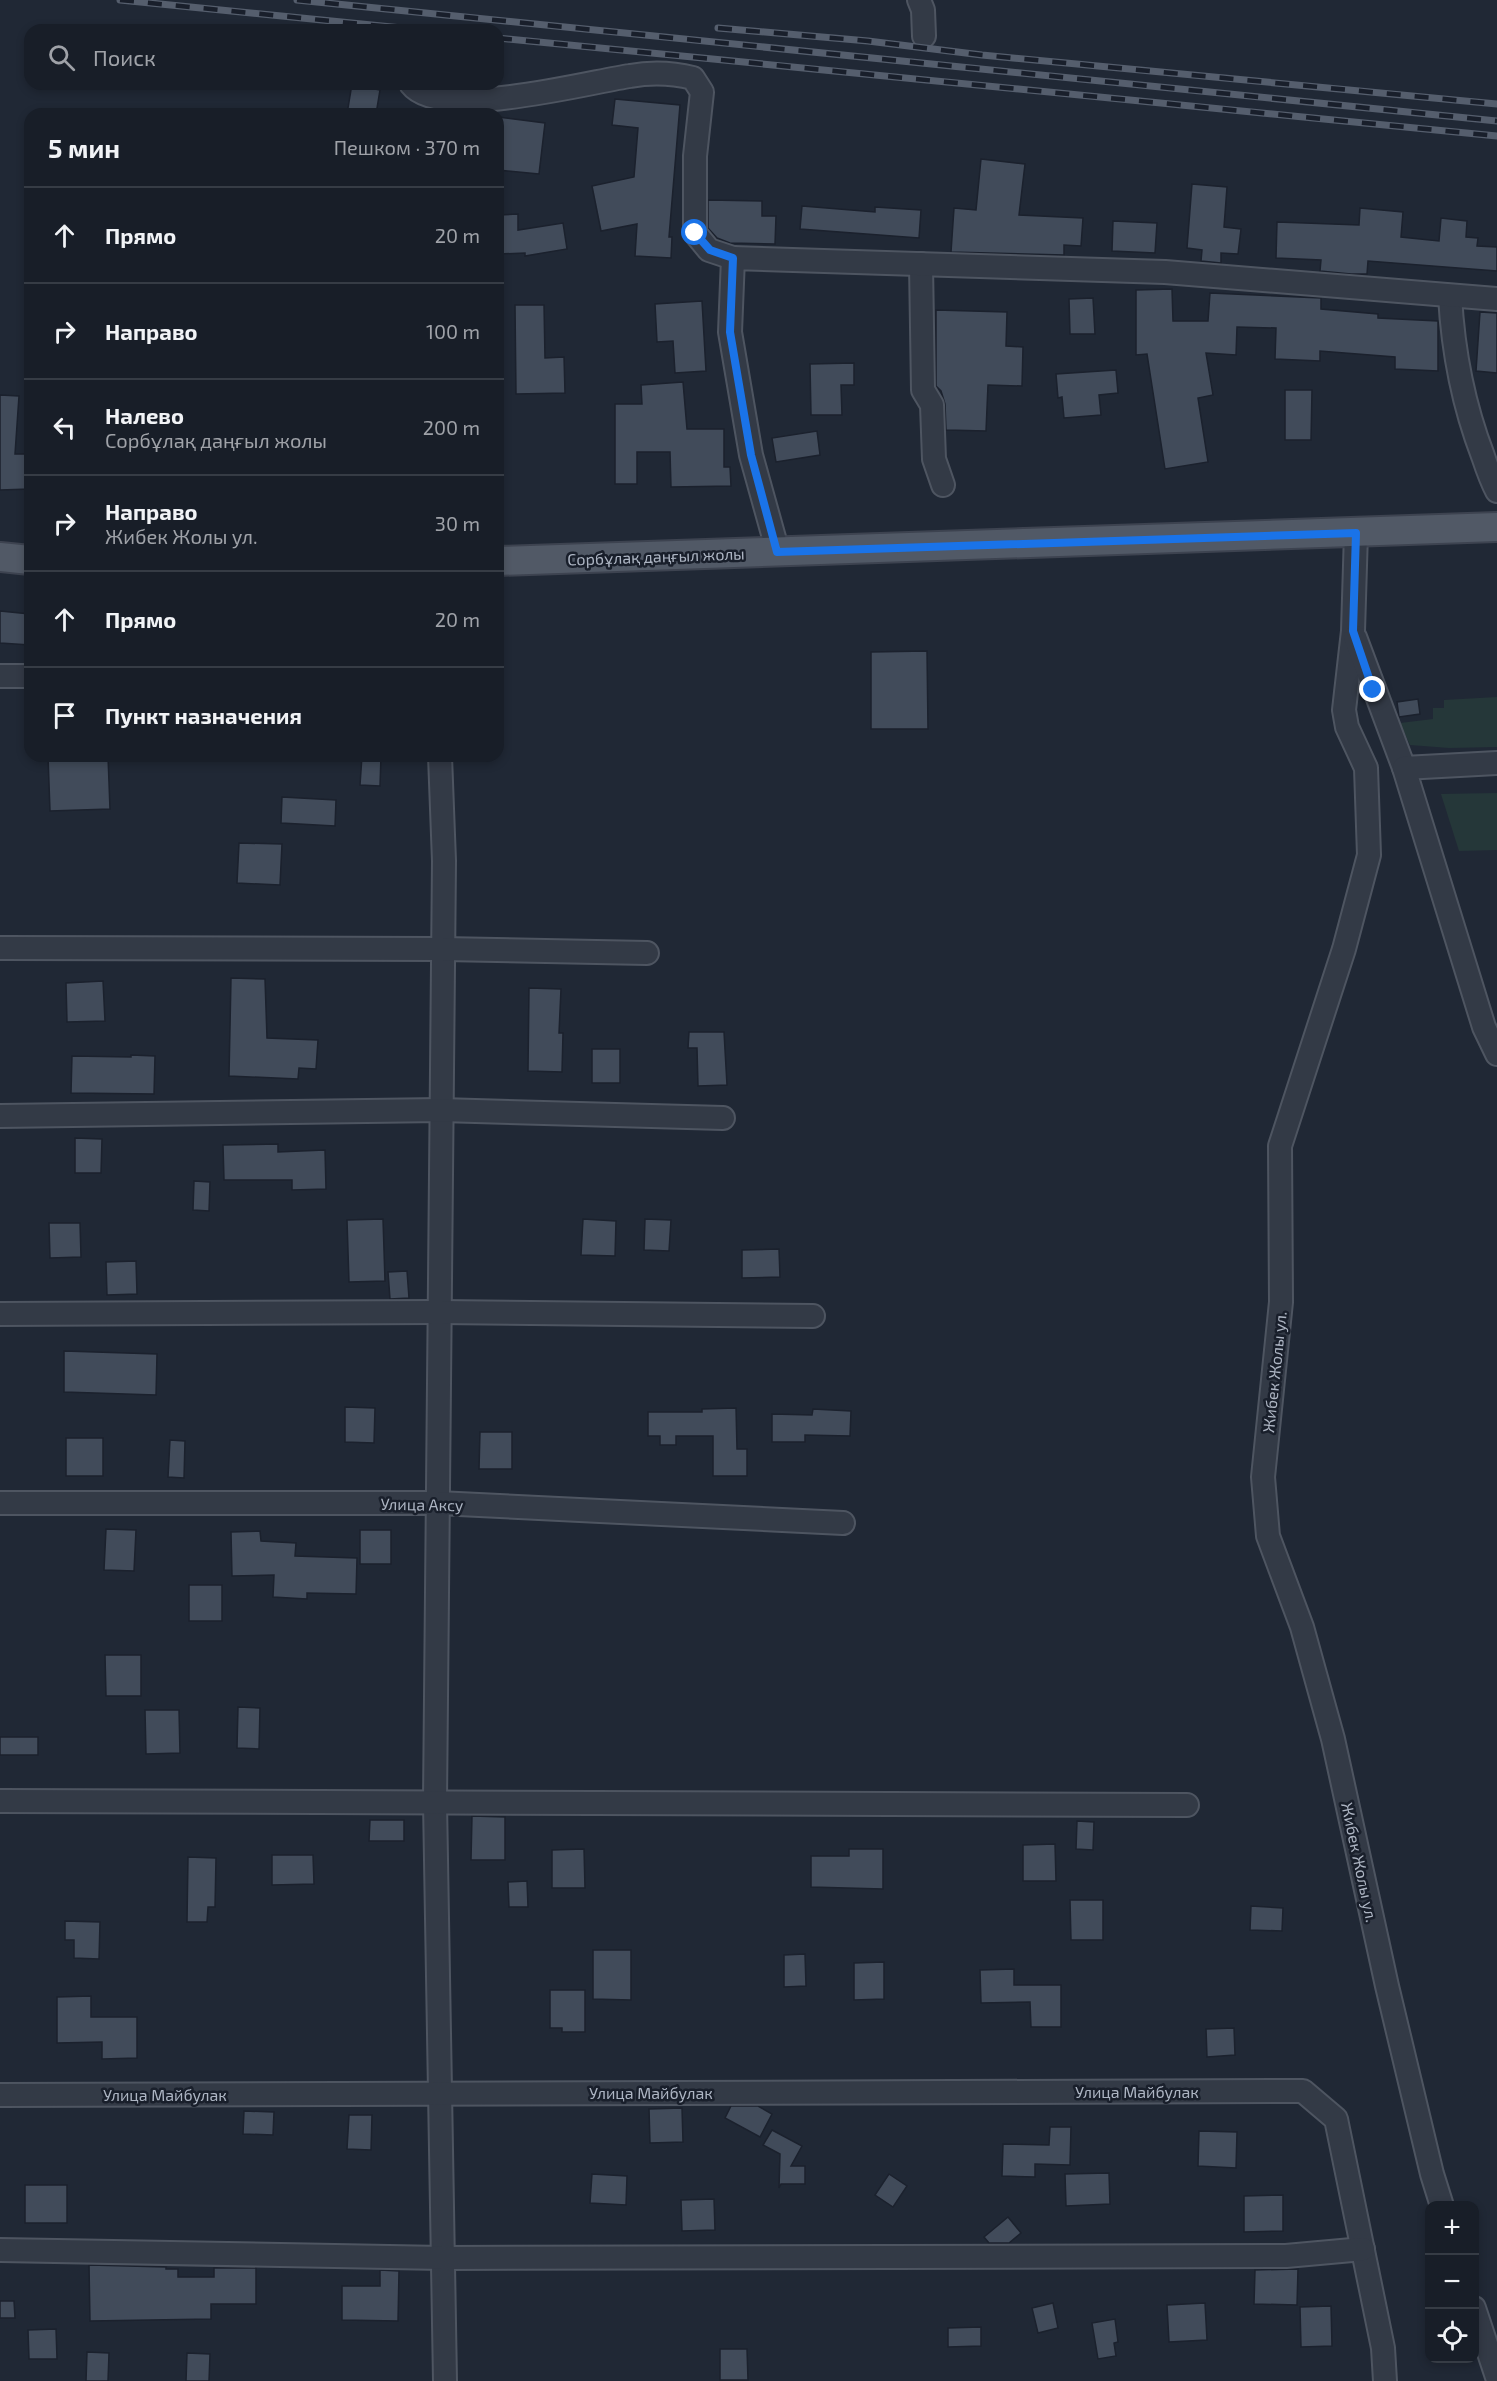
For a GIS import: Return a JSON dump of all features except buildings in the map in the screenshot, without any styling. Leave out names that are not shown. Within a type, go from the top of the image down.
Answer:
[{"type":"main road","name":"Сорбұлақ даңғыл жолы","points":[[504,561],[1497,527]]},
{"type":"main road","points":[[0,557],[24,559]]},
{"type":"street","points":[[920,0],[923,10],[924,36]]},
{"type":"street","points":[[418,90],[441,98],[467,100],[522,96],[630,75],[675,73],[693,78],[702,92],[695,156],[695,233],[710,250],[733,258],[1165,272],[1497,299]]},
{"type":"street","points":[[733,258],[730,332],[751,455],[777,552]]},
{"type":"street","points":[[921,264],[923,390],[933,405],[934,459],[943,484]]},
{"type":"street","points":[[1450,296],[1452,332],[1471,425],[1497,491]]},
{"type":"street","name":"Жибек Жолы ул.","points":[[1356,533],[1353,631],[1344,710],[1347,727],[1366,768],[1369,855],[1344,949],[1280,1146],[1281,1302],[1263,1477],[1268,1536],[1302,1627],[1333,1739],[1392,2008],[1432,2174],[1441,2201]]},
{"type":"street","points":[[1353,631],[1404,768],[1484,1027],[1497,1054]]},
{"type":"street","points":[[0,676],[24,676]]},
{"type":"street","points":[[440,762],[444,861],[435,1802],[445,2381]]},
{"type":"street","points":[[1404,768],[1497,763]]},
{"type":"street","points":[[0,948],[443,949],[647,953]]},
{"type":"street","points":[[0,1116],[441,1110],[723,1118]]},
{"type":"street","points":[[0,1314],[439,1312],[813,1316]]},
{"type":"street","name":"Улица Аксу","points":[[0,1503],[438,1503],[843,1523]]},
{"type":"street","points":[[0,1802],[1187,1805]]},
{"type":"street","name":"Улица Майбулак","points":[[0,2095],[1303,2091],[1336,2119],[1363,2249]]},
{"type":"street","points":[[0,2250],[443,2258],[1286,2256],[1363,2249],[1383,2348],[1385,2381]]},
{"type":"street","points":[[1475,2309],[1497,2377]]},
{"type":"shaded area","points":[[1497,697],[1497,747],[1449,748],[1410,745],[1400,723],[1433,719],[1433,708],[1444,708],[1444,700]]},
{"type":"shaded area","points":[[1497,793],[1497,850],[1459,851],[1441,794]]},
{"type":"railway","points":[[120,0],[362,24]]},
{"type":"railway","points":[[297,0],[1497,121]]},
{"type":"railway","points":[[718,28],[1497,104]]},
{"type":"railway","points":[[504,39],[1497,136]]},
{"type":"route","points":[[695,233],[710,250],[733,258],[730,332],[751,455],[777,552],[1356,533],[1353,631],[1373,690]]}]
